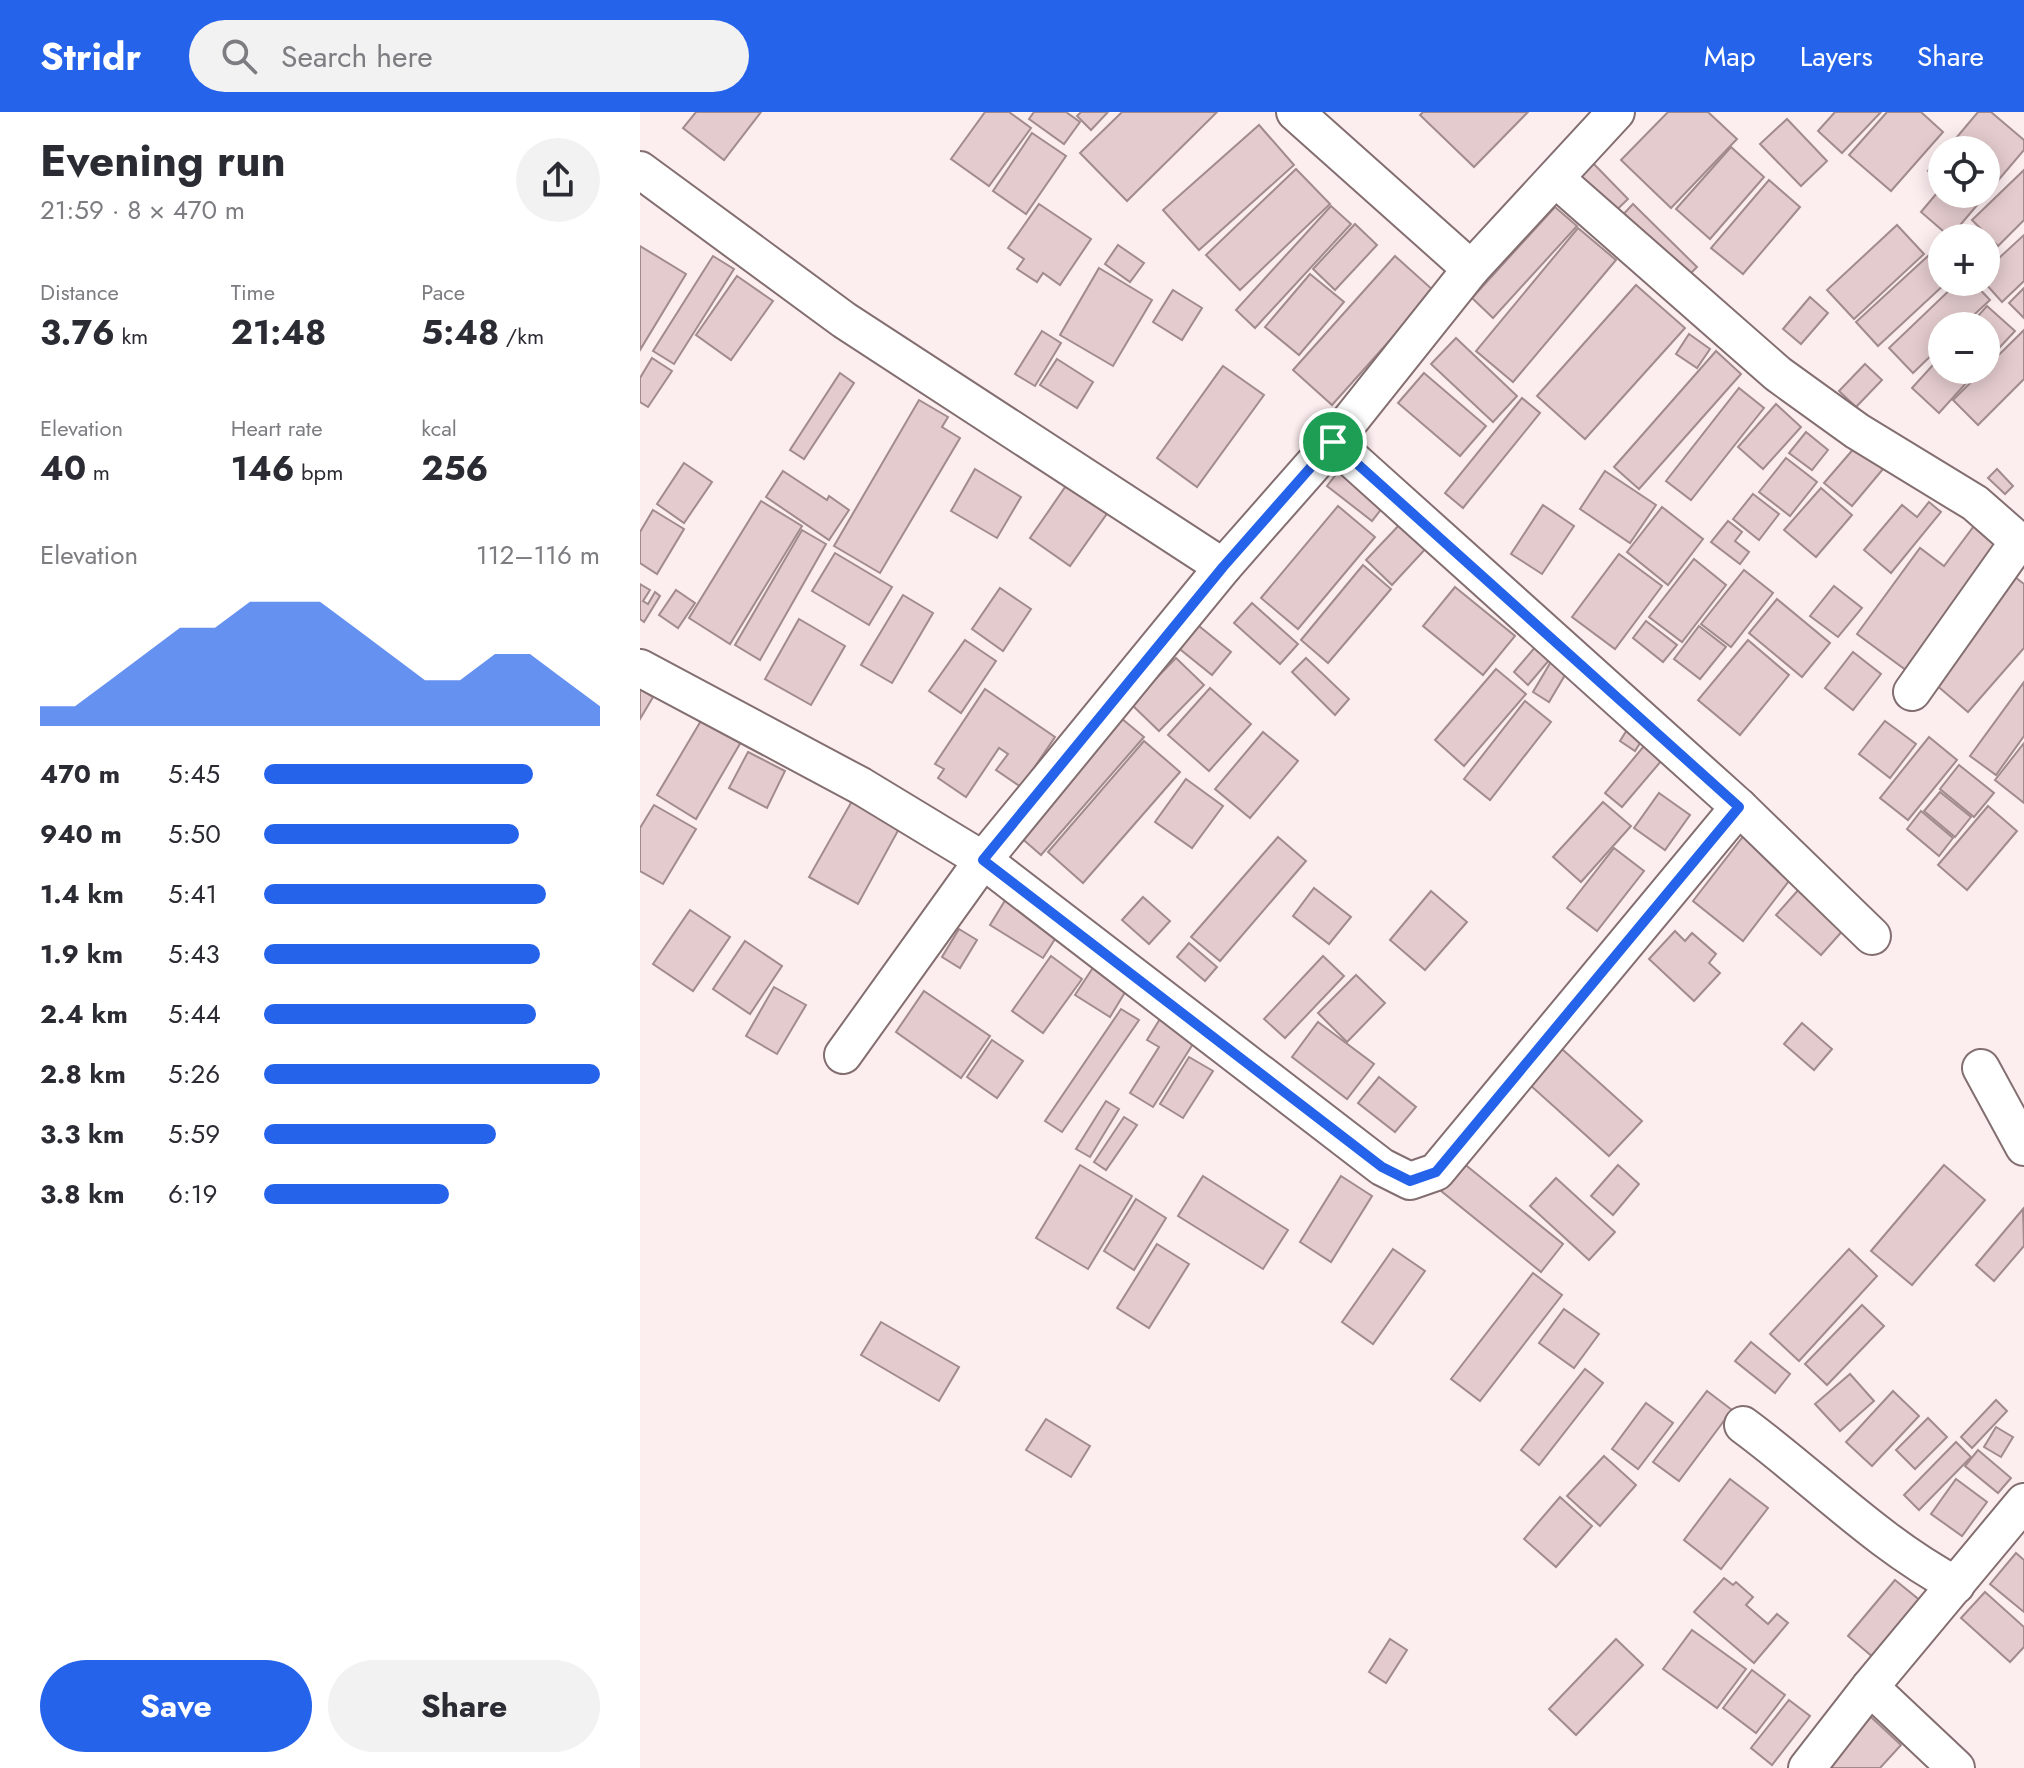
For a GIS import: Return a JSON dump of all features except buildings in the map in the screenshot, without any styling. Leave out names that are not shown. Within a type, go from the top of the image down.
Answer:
[{"type":"street","points":[[1295,112],[1471,269]]},
{"type":"street","points":[[843,1055],[983,860],[1223,567],[1333,442],[1471,269],[1616,112]]},
{"type":"street","points":[[640,170],[844,320],[1223,567]]},
{"type":"street","points":[[1556,179],[1778,374],[1857,431],[1975,503],[2021,544],[1912,692]]},
{"type":"street","points":[[1333,442],[1739,807],[1872,936]]},
{"type":"street","points":[[640,668],[861,786],[983,860],[1382,1167],[1410,1181],[1436,1172],[1739,807]]},
{"type":"street","points":[[1981,1068],[2024,1147]]},
{"type":"street","points":[[1743,1425],[1789,1459],[1861,1522],[1931,1572],[1956,1585]]},
{"type":"street","points":[[1807,1768],[2024,1502]]},
{"type":"street","points":[[1870,1687],[1956,1768]]},
{"type":"route","points":[[1333,442],[1739,807],[1436,1172],[1410,1181],[1382,1167],[983,860],[1223,567],[1333,442]]}]
